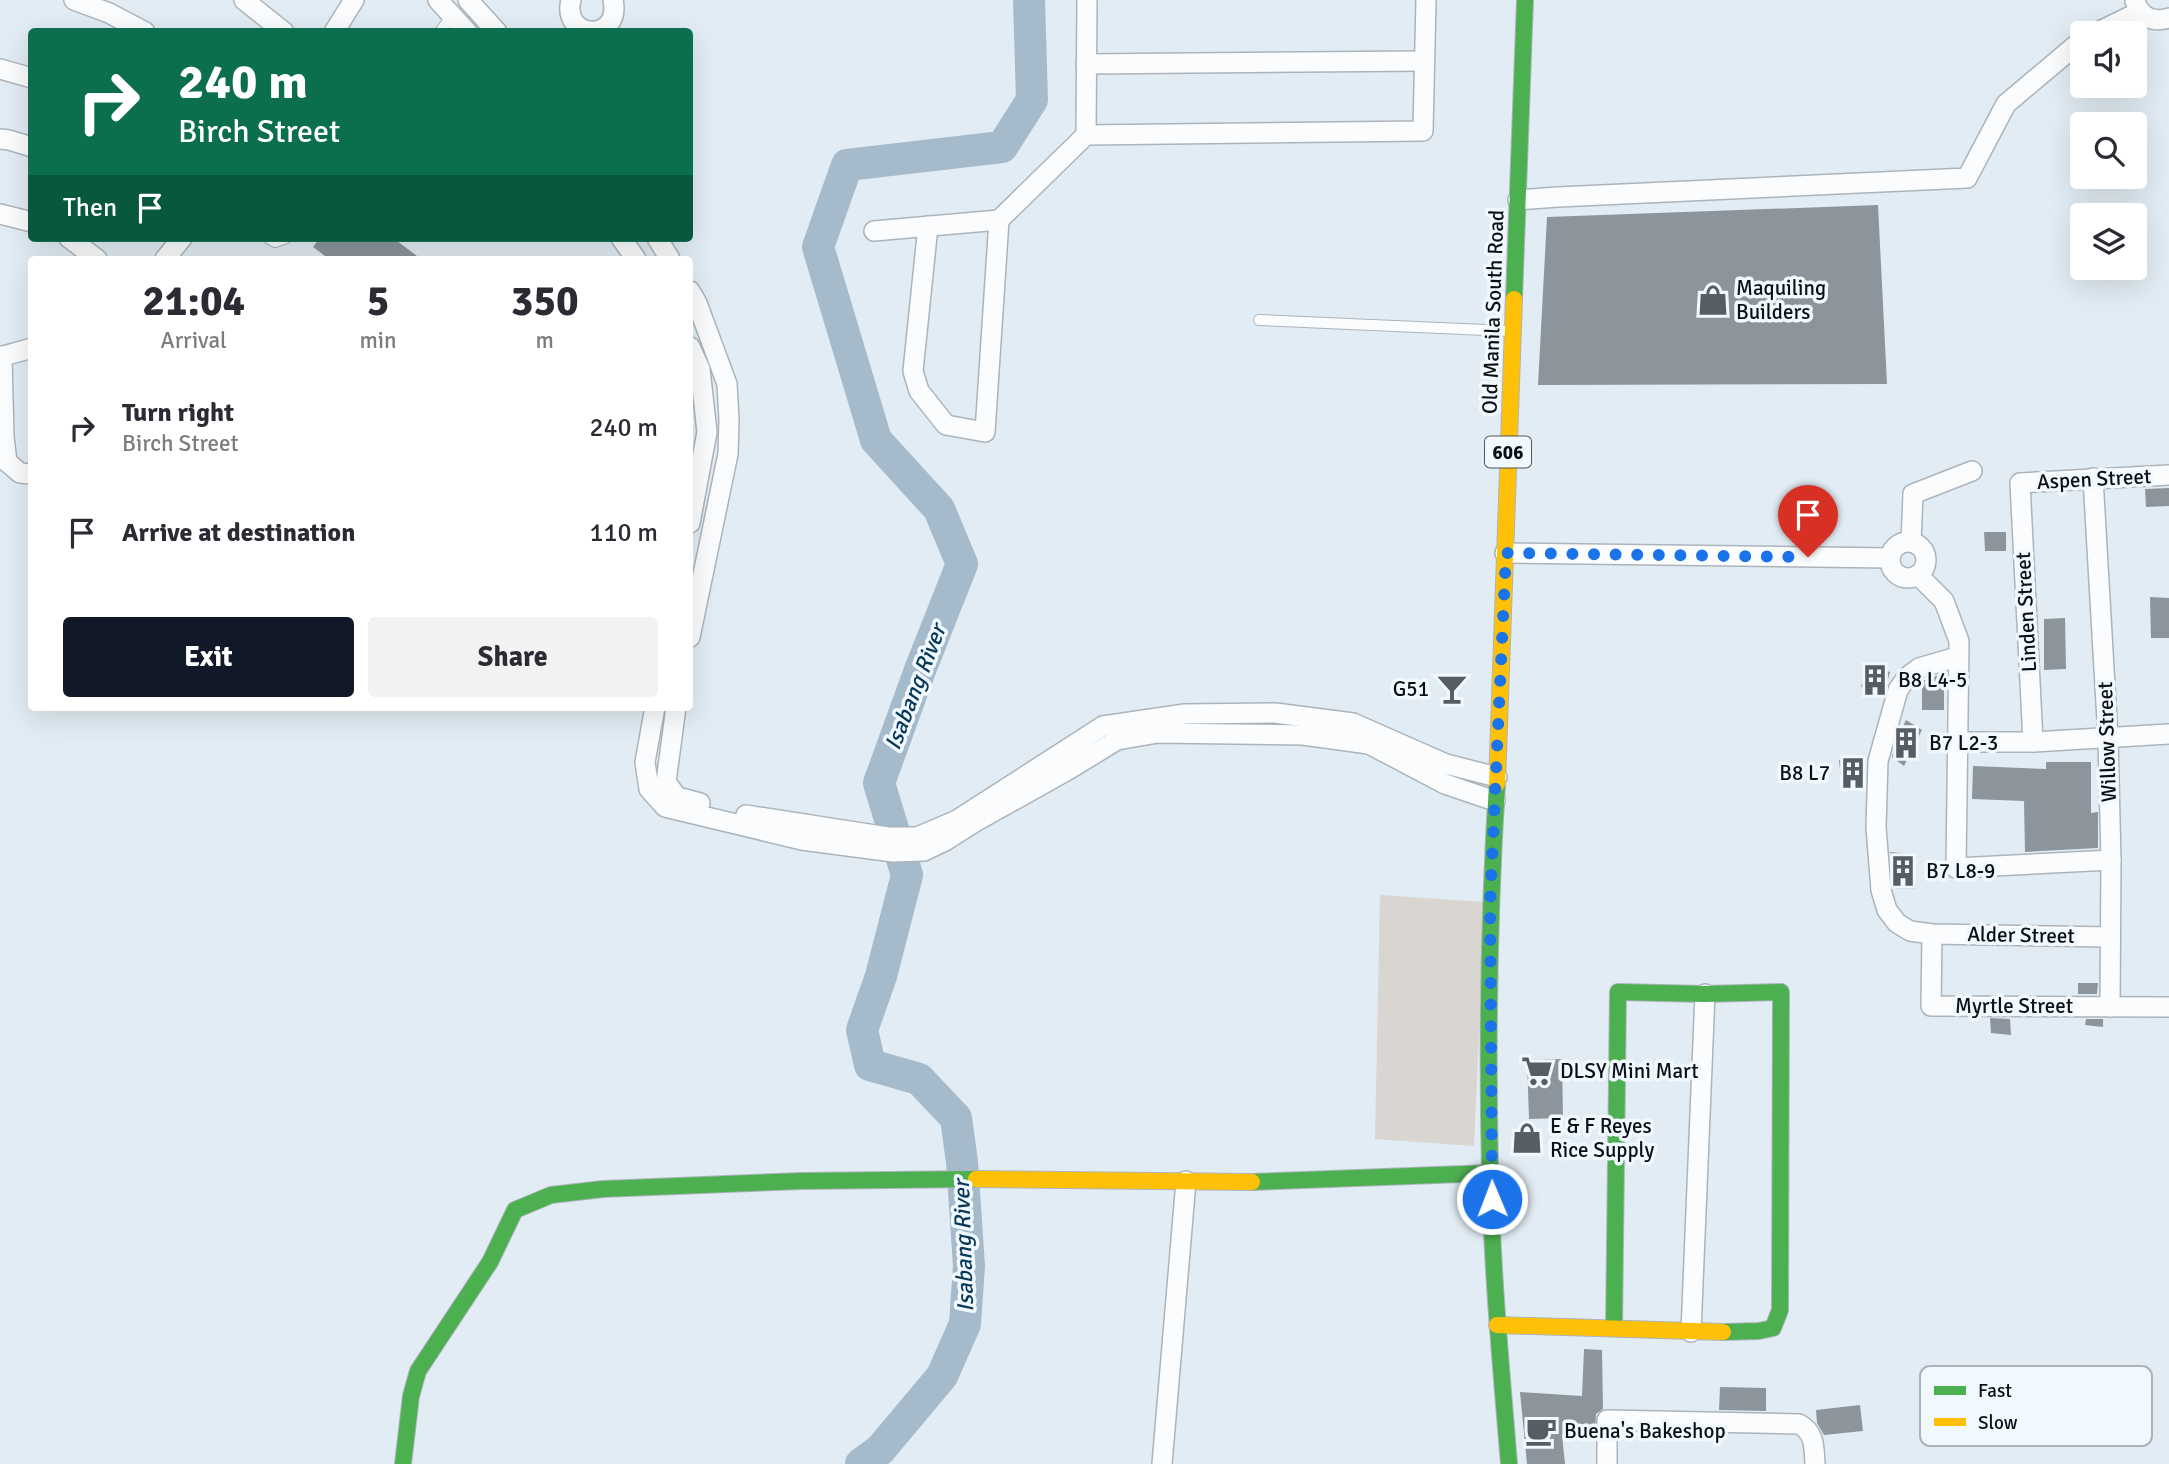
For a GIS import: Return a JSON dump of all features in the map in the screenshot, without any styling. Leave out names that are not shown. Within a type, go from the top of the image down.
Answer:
[{"type":"street","points":[[74,0],[110,13],[138,28]]},
{"type":"street","points":[[244,0],[279,28]]},
{"type":"street","points":[[336,28],[354,0]]},
{"type":"street","points":[[571,0],[571,18],[581,28]]},
{"type":"street","points":[[604,28],[613,19],[613,0]]},
{"type":"street","points":[[1086,135],[1087,0]]},
{"type":"street","points":[[874,231],[999,220],[1086,135],[1423,131],[1426,0]]},
{"type":"street","name":"Old Manila South Road","points":[[1509,1464],[1497,1325],[1490,1174],[1490,904],[1506,553],[1525,0]]},
{"type":"street","points":[[451,13],[482,5],[496,28]]},
{"type":"street","points":[[2114,21],[2137,6],[2152,20],[2169,18]]},
{"type":"street","points":[[1518,201],[1967,178],[2007,104],[2070,50]]},
{"type":"street","points":[[1086,64],[1424,61]]},
{"type":"street","points":[[0,69],[28,77]]},
{"type":"street","points":[[0,139],[28,146]]},
{"type":"street","points":[[0,214],[28,221]]},
{"type":"street","points":[[928,226],[913,371],[919,391],[946,425],[985,432],[999,220]]},
{"type":"street","points":[[74,242],[93,256]]},
{"type":"street","points":[[693,296],[727,384],[729,420],[728,454],[694,588]]},
{"type":"street","points":[[28,349],[1,357],[7,462],[20,473],[28,474]]},
{"type":"street","points":[[693,354],[700,369],[707,432],[693,507]]},
{"type":"street","points":[[1911,542],[1913,494],[1972,471]]},
{"type":"street","name":"Aspen Street","points":[[2020,483],[2169,475]]},
{"type":"street","name":"Willow Street","points":[[2092,478],[2108,738],[2110,1007]]},
{"type":"street","name":"Linden Street","points":[[2020,483],[2033,742]]},
{"type":"street","points":[[1911,542],[1923,550],[1926,564],[1918,575],[1905,577],[1894,571],[1890,558],[1900,544],[1911,542]]},
{"type":"street","points":[[1506,553],[1890,558]]},
{"type":"street","points":[[1918,575],[1944,601],[1959,641],[1956,868],[2111,860]]},
{"type":"street","name":"Alder Street","points":[[1957,657],[1919,668],[1906,677],[1898,690],[1878,761],[1876,827],[1881,890],[1887,910],[1896,923],[1910,931],[1932,934],[2110,937]]},
{"type":"street","points":[[654,711],[645,762],[649,789],[665,807],[802,840],[891,845],[945,841],[1117,740],[1158,733],[1303,735],[1369,744],[1445,784],[1495,801]]},
{"type":"street","points":[[675,711],[666,782],[677,797],[737,813],[891,845]]},
{"type":"street","points":[[920,844],[1103,726],[1185,714],[1275,713],[1353,723],[1446,764],[1497,777]]},
{"type":"street","points":[[1957,742],[2033,742],[2169,734]]},
{"type":"street","name":"Myrtle Street","points":[[1932,934],[1931,1006],[2169,1007]]},
{"type":"street","points":[[1497,1325],[1691,1332],[1759,1331],[1773,1328],[1780,1310],[1781,992],[1618,992],[1614,1328]]},
{"type":"street","points":[[1691,1332],[1705,994]]},
{"type":"street","points":[[403,1464],[411,1396],[418,1371],[490,1262],[515,1210],[551,1195],[603,1189],[802,1181],[985,1179],[1263,1182],[1490,1174]]},
{"type":"street","points":[[1161,1464],[1186,1181]]},
{"type":"street","points":[[1607,1464],[1607,1420],[1799,1424],[1807,1428],[1813,1440],[1815,1464]]},
{"type":"lane","points":[[1259,320],[1512,331]]},
{"type":"shaded area","points":[[1380,895],[1485,902],[1474,1146],[1375,1139]]},
{"type":"building","name":"Maquiling Builders","points":[[1878,205],[1887,384],[1538,385],[1547,217]]},
{"type":"building","points":[[317,242],[398,242],[417,256],[325,256],[313,247]]},
{"type":"building","points":[[2169,488],[2169,506],[2146,507],[2145,489]]},
{"type":"building","points":[[1984,532],[2006,532],[2006,551],[1985,551]]},
{"type":"building","points":[[2150,597],[2169,598],[2169,638],[2151,638]]},
{"type":"building","points":[[2065,618],[2066,669],[2044,670],[2044,619]]},
{"type":"building","name":"B8 L4-5","points":[[1866,666],[1890,672],[1884,693],[1861,687]]},
{"type":"building","points":[[1944,675],[1944,710],[1922,710],[1922,681]]},
{"type":"building","name":"B7 L2-3","points":[[1906,720],[1922,730],[1904,766],[1892,757]]},
{"type":"building","name":"B8 L7","points":[[1863,758],[1865,787],[1842,789],[1839,760]]},
{"type":"building","points":[[2046,762],[2091,762],[2091,813],[2098,812],[2098,848],[2025,852],[2024,801],[1972,799],[1973,766],[2046,769]]},
{"type":"building","name":"B7 L8-9","points":[[1890,852],[1911,854],[1916,889],[1896,889]]},
{"type":"building","points":[[2078,983],[2098,983],[2097,994],[2078,994]]},
{"type":"building","points":[[1990,1018],[2010,1019],[2011,1035],[1991,1033]]},
{"type":"building","points":[[2086,1019],[2103,1019],[2103,1027],[2085,1025]]},
{"type":"building","points":[[1562,1059],[1563,1118],[1529,1119],[1527,1060]]},
{"type":"building","points":[[1584,1349],[1602,1350],[1603,1409],[1596,1414],[1595,1432],[1562,1435],[1565,1464],[1527,1464],[1520,1392],[1582,1396]]},
{"type":"building","points":[[1720,1387],[1766,1388],[1766,1411],[1719,1410]]},
{"type":"building","points":[[1860,1405],[1863,1431],[1824,1435],[1817,1423],[1816,1410]]},
{"type":"waterway","name":"Isabang River","points":[[861,1464],[880,1450],[942,1376],[965,1324],[969,1266],[962,1162],[956,1118],[919,1079],[870,1065],[862,1030],[881,976],[907,875],[879,783],[962,564],[939,509],[876,440],[818,247],[847,165],[1002,147],[1032,100],[1029,0]]},
{"type":"traffic: fast","points":[[1514,299],[1525,0]]},
{"type":"traffic: fast","points":[[1497,784],[1490,929],[1489,1124],[1495,1282],[1509,1464]]},
{"type":"traffic: fast","points":[[1614,1328],[1618,992],[1781,992],[1780,1310],[1773,1328],[1723,1332]]},
{"type":"traffic: fast","points":[[1252,1182],[1490,1173]]},
{"type":"traffic: fast","points":[[403,1464],[411,1396],[418,1371],[490,1262],[515,1210],[551,1195],[603,1189],[802,1181],[976,1179]]},
{"type":"traffic: slow","points":[[1497,784],[1514,299]]},
{"type":"traffic: slow","points":[[976,1179],[1252,1182]]},
{"type":"traffic: slow","points":[[1497,1325],[1723,1332]]},
{"type":"place","name":"Maquiling Builders","points":[[1713,300]]},
{"type":"place","name":"B8 L4-5","points":[[1875,680]]},
{"type":"place","name":"G51","points":[[1452,689]]},
{"type":"place","name":"B7 L2-3","points":[[1906,743]]},
{"type":"place","name":"B8 L7","points":[[1853,773]]},
{"type":"place","name":"B7 L8-9","points":[[1903,871]]},
{"type":"place","name":"DLSY Mini Mart","points":[[1537,1071]]},
{"type":"place","name":"E & F Reyes Rice Supply","points":[[1527,1138]]},
{"type":"place","name":"Buena's Bakeshop","points":[[1541,1431]]},
{"type":"route","points":[[1492,1199],[1490,904],[1506,553],[1808,557]]}]
